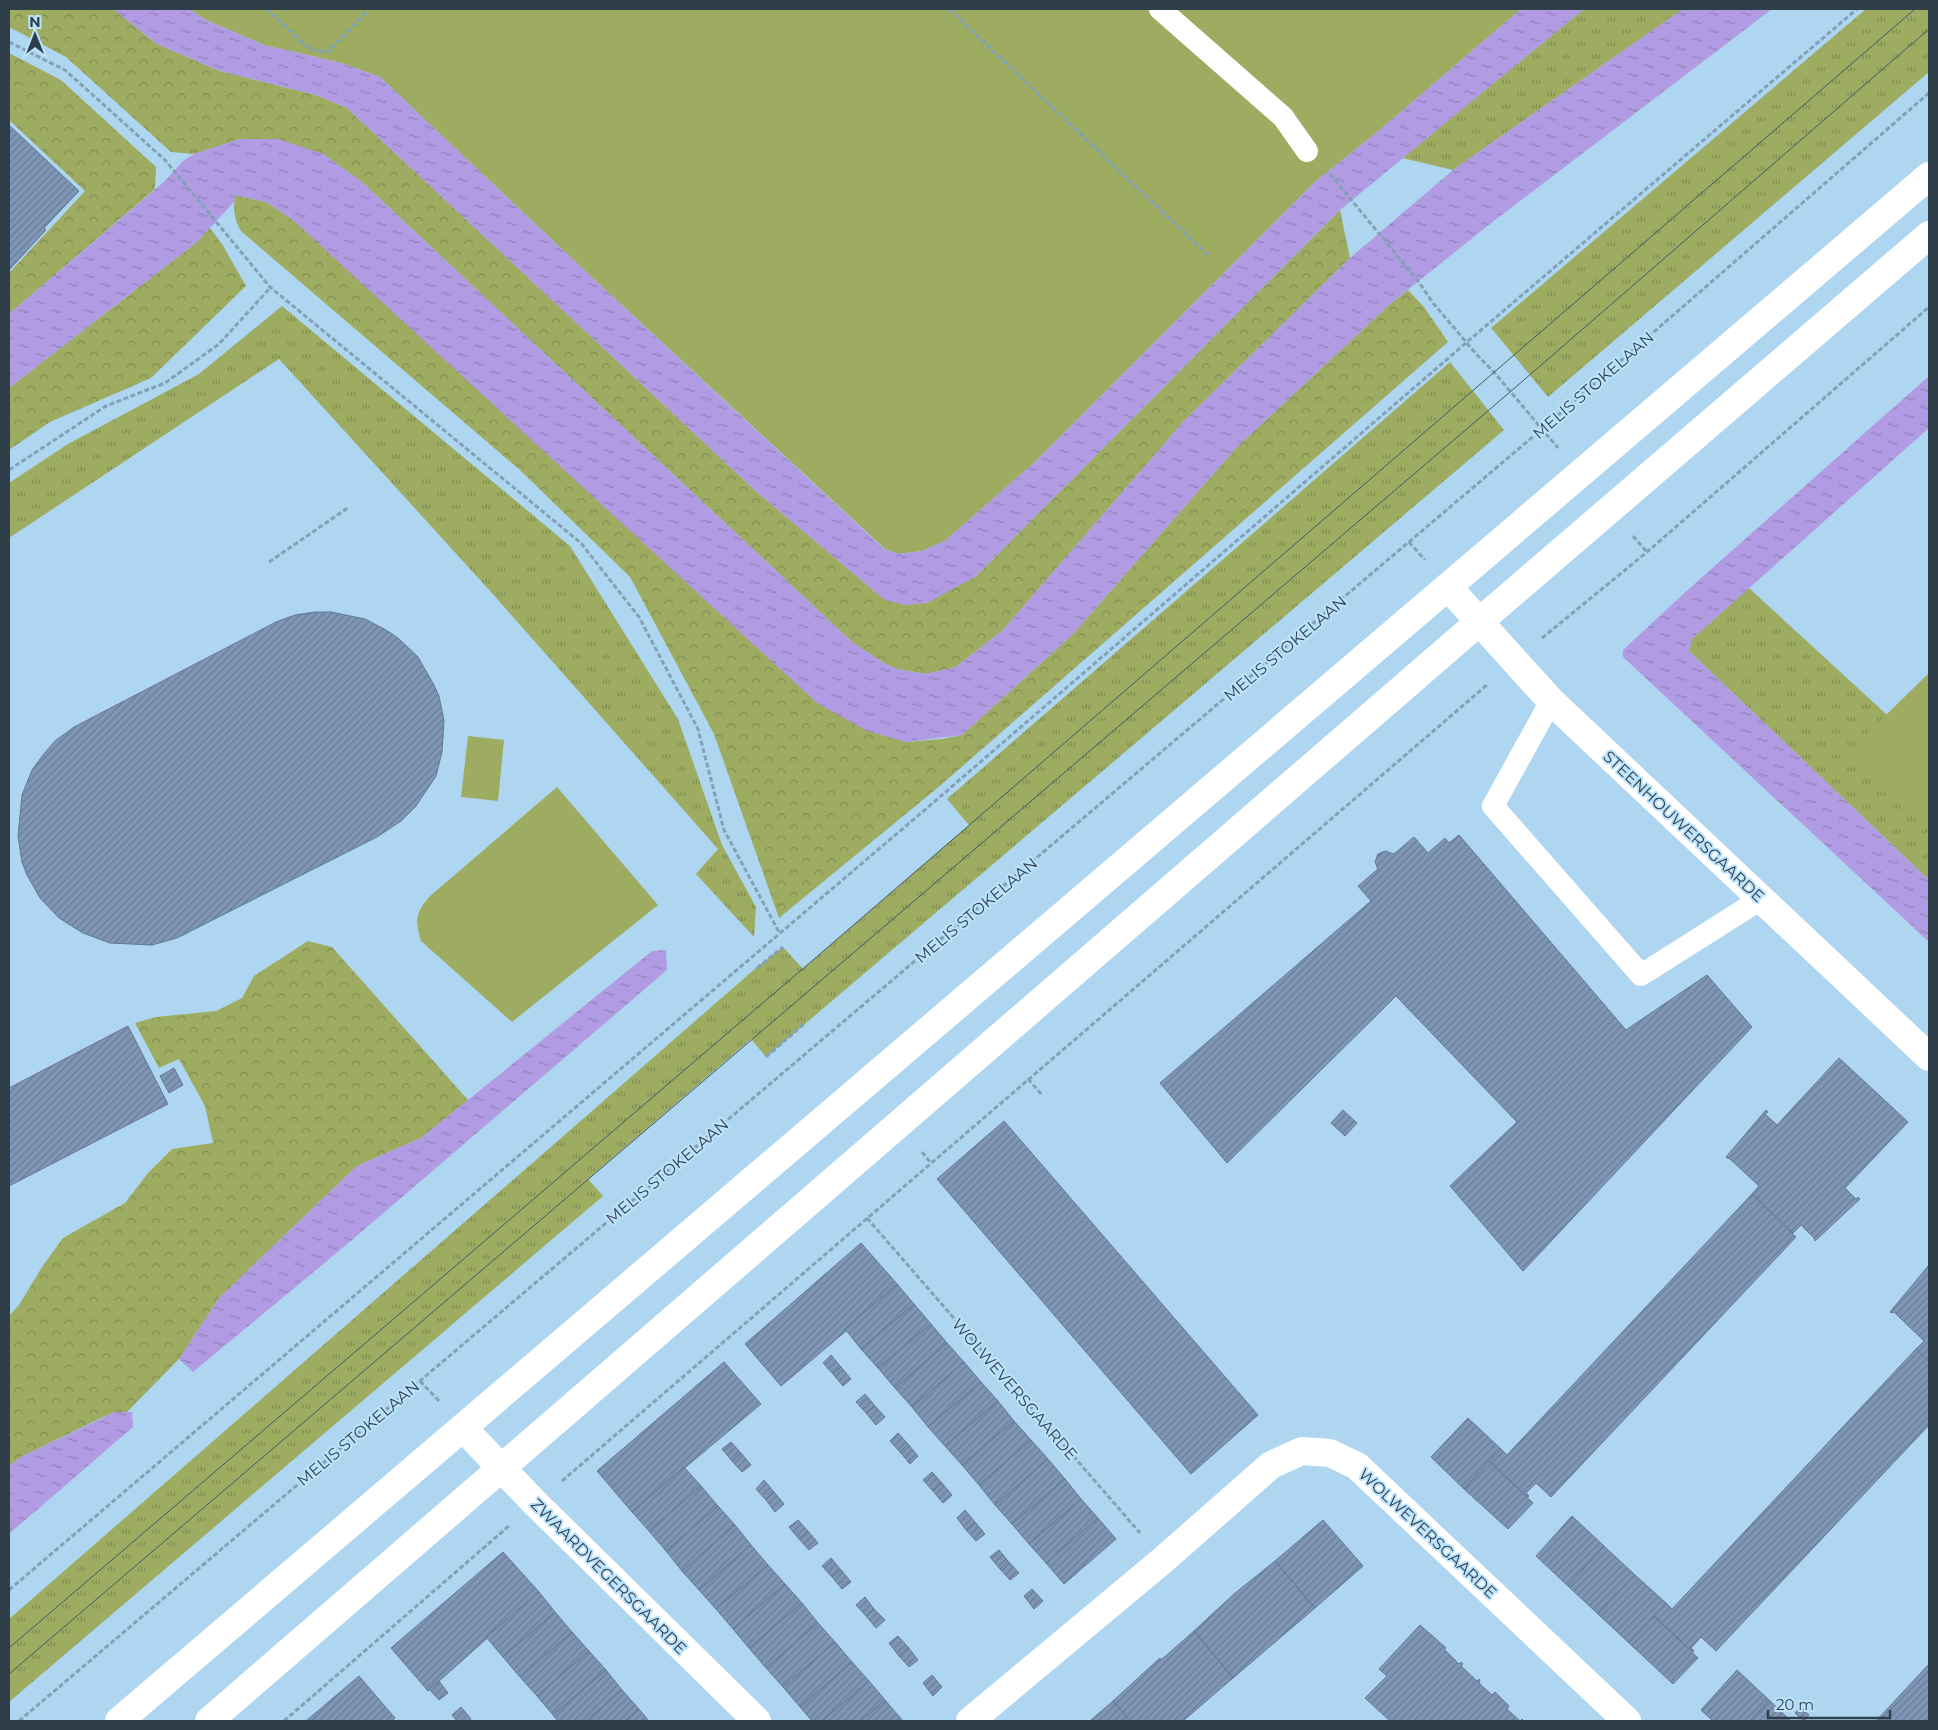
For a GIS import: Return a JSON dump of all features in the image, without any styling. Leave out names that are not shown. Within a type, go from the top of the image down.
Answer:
[{"type":"street","points":[[119,1721],[1929,176]]},
{"type":"street","points":[[210,1721],[1479,622],[1929,235]]},
{"type":"street","name":"STEENHOUWERSGAARDE","points":[[1448,587],[1551,701],[1929,1057]]},
{"type":"street","name":"ZWAARDVEGERSGAARDE","points":[[463,1428],[535,1504],[757,1721]]},
{"type":"street","name":"WOLWEVERSGAARDE","points":[[970,1721],[1163,1560],[1271,1465],[1302,1451],[1330,1452],[1357,1466],[1627,1721]]},
{"type":"lane","points":[[1160,9],[1283,117],[1306,151]]},
{"type":"lane","points":[[1551,701],[1493,806],[1641,975],[1761,899]]},
{"type":"path","points":[[267,9],[310,50],[328,52],[370,9]]},
{"type":"path","points":[[949,9],[1208,255]]},
{"type":"path","points":[[9,1590],[779,932],[934,802],[1467,342],[1857,9]]},
{"type":"path","points":[[9,42],[65,70],[165,160],[270,288],[581,543],[639,617],[698,730],[724,830],[779,932]]},
{"type":"path","name":"MELIS STOKELAAN","points":[[19,1721],[1542,429],[1929,93]]},
{"type":"path","points":[[1327,170],[1418,281],[1433,303],[1542,429]]},
{"type":"path","points":[[9,470],[106,406],[165,382],[219,344],[270,288]]},
{"type":"path","points":[[284,1721],[866,1218],[1515,661],[1646,552],[1929,307]]},
{"type":"path","points":[[269,562],[349,507]]},
{"type":"path","points":[[757,968],[783,947]]},
{"type":"path","points":[[766,1057],[805,1024]]},
{"type":"path","points":[[1028,1079],[1043,1096]]},
{"type":"path","name":"WOLWEVERSGAARDE","points":[[866,1218],[1163,1560]]},
{"type":"green space","points":[[9,9],[113,9],[157,44],[220,71],[316,95],[347,108],[758,493],[885,600],[975,577],[1340,210],[1350,258],[1184,421],[1003,630],[956,667],[926,674],[901,670],[887,665],[853,643],[362,182],[323,154],[240,139],[194,154],[171,152],[66,57],[9,27]]},
{"type":"green space","points":[[189,9],[1521,9],[1382,128],[1315,182],[1036,461],[945,541],[922,551],[898,554],[885,549],[584,270],[380,77],[341,63],[264,45],[206,20]]},
{"type":"green space","points":[[1584,9],[1683,9],[1453,170],[1402,158]]},
{"type":"green space","points":[[1866,9],[1929,9],[1929,72],[1548,397],[1491,328]]},
{"type":"green space","points":[[9,53],[61,80],[156,167],[155,189],[9,314],[9,273],[85,191],[9,120]]},
{"type":"green space","points":[[235,195],[266,202],[293,220],[906,742],[962,735],[1073,634],[1237,447],[1390,304],[1408,290],[1424,307],[1448,342],[941,785],[779,918],[714,734],[630,577],[521,471],[242,232],[237,224],[235,215]]},
{"type":"green space","points":[[210,228],[222,244],[246,286],[151,378],[50,422],[9,450],[9,388],[197,242]]},
{"type":"green space","points":[[282,306],[570,546],[678,719],[722,845],[756,907],[754,937],[696,874],[718,849],[491,592],[279,359],[9,538],[9,483],[68,444],[199,374]]},
{"type":"green space","points":[[1450,362],[1504,430],[766,1057],[751,1039],[588,1179],[603,1196],[9,1702],[9,1619],[756,968],[783,947],[803,969],[969,825],[947,799]]},
{"type":"green space","points":[[1749,588],[1897,724],[1929,690],[1929,880],[1689,651],[1692,639]]},
{"type":"green space","points":[[1929,673],[1929,828],[1849,751]]},
{"type":"green space","points":[[468,736],[504,740],[498,801],[461,797]]},
{"type":"green space","points":[[557,787],[658,905],[512,1022],[421,941],[417,922],[421,908],[429,897]]},
{"type":"green space","points":[[308,941],[332,947],[468,1100],[421,1138],[357,1166],[219,1298],[179,1359],[127,1412],[115,1412],[99,1419],[21,1457],[9,1466],[9,1316],[19,1305],[42,1267],[63,1238],[125,1203],[148,1173],[172,1149],[213,1143],[205,1106],[179,1059],[159,1068],[135,1023],[156,1017],[216,1011],[242,998],[254,976]]},
{"type":"water","points":[[113,9],[189,9],[206,20],[264,45],[341,63],[380,77],[884,549],[898,554],[922,551],[945,541],[1036,461],[1315,182],[1382,128],[1521,9],[1584,9],[1340,210],[975,577],[927,603],[905,605],[885,600],[758,493],[347,108],[316,95],[220,71],[157,44]]},
{"type":"water","points":[[1683,9],[1772,9],[1495,220],[1390,304],[1237,447],[1073,634],[962,735],[906,742],[867,731],[817,703],[293,220],[266,202],[235,195],[234,202],[197,242],[9,388],[9,314],[165,181],[183,161],[194,154],[240,139],[278,139],[323,154],[362,182],[853,643],[887,665],[901,670],[926,674],[956,667],[1003,630],[1184,421],[1350,258],[1453,170]]},
{"type":"water","points":[[1929,376],[1929,428],[1692,639],[1689,651],[1929,880],[1929,942],[1623,657],[1623,650],[1691,587]]},
{"type":"water","points":[[666,950],[667,970],[345,1246],[193,1372],[179,1359],[219,1298],[357,1166],[421,1138],[652,951]]},
{"type":"water","points":[[115,1412],[132,1412],[133,1427],[9,1534],[9,1466],[21,1457]]},
{"type":"building","points":[[9,125],[79,191],[44,228],[46,230],[9,270]]},
{"type":"building","points":[[331,612],[365,619],[386,630],[398,638],[418,657],[434,685],[439,696],[444,721],[442,752],[436,776],[416,806],[401,821],[377,837],[177,938],[152,945],[110,943],[83,933],[59,918],[40,898],[27,875],[22,862],[18,836],[22,795],[32,770],[43,755],[55,741],[74,727],[276,622],[295,615]]},
{"type":"building","points":[[1459,835],[1626,1030],[1707,975],[1752,1027],[1523,1271],[1450,1186],[1517,1122],[1396,996],[1227,1163],[1160,1083],[1371,901],[1358,886],[1378,869],[1375,862],[1378,854],[1385,851],[1394,854],[1414,837],[1428,853],[1445,838],[1449,843]]},
{"type":"building","points":[[128,1026],[168,1104],[9,1186],[9,1088]]},
{"type":"building","points":[[1839,1058],[1908,1122],[1845,1188],[1856,1199],[1858,1197],[1860,1199],[1815,1241],[1801,1225],[1793,1233],[1752,1194],[1759,1186],[1726,1157],[1766,1110],[1768,1112],[1765,1114],[1777,1125]]},
{"type":"building","points":[[174,1068],[183,1085],[169,1093],[160,1076]]},
{"type":"building","points":[[1343,1110],[1357,1123],[1345,1136],[1331,1123]]},
{"type":"building","points":[[1004,1121],[1258,1415],[1191,1474],[937,1179]]},
{"type":"building","points":[[1752,1194],[1796,1237],[1551,1497],[1536,1483],[1526,1493],[1528,1497],[1489,1461],[1501,1449],[1507,1455]]},
{"type":"building","points":[[861,1243],[897,1284],[845,1329],[846,1331],[781,1386],[745,1344]]},
{"type":"building","points":[[1929,1265],[1929,1362],[1916,1349],[1924,1341],[1894,1312],[1890,1312]]},
{"type":"building","points":[[897,1284],[914,1304],[861,1349],[845,1329]]},
{"type":"building","points":[[914,1304],[931,1324],[878,1368],[861,1349]]},
{"type":"building","points":[[931,1324],[947,1343],[895,1388],[878,1368]]},
{"type":"building","points":[[947,1343],[964,1362],[912,1407],[895,1388]]},
{"type":"building","points":[[1916,1349],[1929,1362],[1929,1425],[1716,1651],[1701,1637],[1691,1648],[1693,1652],[1654,1616],[1666,1603],[1672,1609]]},
{"type":"building","points":[[831,1355],[841,1367],[833,1374],[823,1363]]},
{"type":"building","points":[[724,1362],[761,1404],[632,1512],[597,1471]]},
{"type":"building","points":[[964,1362],[981,1382],[928,1427],[912,1407]]},
{"type":"building","points":[[841,1367],[851,1379],[843,1386],[833,1374]]},
{"type":"building","points":[[981,1382],[998,1401],[945,1446],[928,1427]]},
{"type":"building","points":[[865,1394],[875,1406],[866,1413],[856,1402]]},
{"type":"building","points":[[998,1401],[1014,1421],[962,1465],[945,1446]]},
{"type":"building","points":[[875,1406],[885,1417],[876,1425],[866,1413]]},
{"type":"building","points":[[1468,1418],[1501,1449],[1464,1489],[1431,1457]]},
{"type":"building","points":[[1014,1421],[1031,1440],[979,1485],[962,1465]]},
{"type":"building","points":[[898,1433],[908,1444],[900,1452],[890,1441]]},
{"type":"building","points":[[1031,1440],[1048,1459],[995,1505],[979,1485]]},
{"type":"building","points":[[731,1442],[741,1453],[732,1461],[722,1449]]},
{"type":"building","points":[[908,1444],[918,1456],[910,1464],[900,1452]]},
{"type":"building","points":[[741,1453],[751,1465],[742,1472],[732,1461]]},
{"type":"building","points":[[1048,1459],[1065,1479],[1012,1524],[995,1505]]},
{"type":"building","points":[[1489,1461],[1533,1503],[1508,1529],[1464,1489]]},
{"type":"building","points":[[684,1467],[701,1486],[649,1531],[632,1512]]},
{"type":"building","points":[[932,1472],[942,1483],[933,1491],[923,1480]]},
{"type":"building","points":[[1065,1479],[1081,1499],[1029,1544],[1012,1524]]},
{"type":"building","points":[[764,1480],[774,1492],[766,1500],[756,1489]]},
{"type":"building","points":[[942,1483],[952,1495],[943,1503],[933,1491]]},
{"type":"building","points":[[701,1486],[718,1506],[666,1551],[649,1531]]},
{"type":"building","points":[[774,1492],[784,1504],[775,1512],[766,1500]]},
{"type":"building","points":[[1081,1499],[1098,1518],[1046,1563],[1029,1544]]},
{"type":"building","points":[[718,1506],[735,1525],[682,1571],[666,1551]]},
{"type":"building","points":[[965,1510],[975,1522],[966,1530],[957,1518]]},
{"type":"building","points":[[1572,1516],[1604,1546],[1568,1586],[1536,1556]]},
{"type":"building","points":[[1098,1518],[1116,1539],[1064,1584],[1046,1563]]},
{"type":"building","points":[[798,1520],[808,1531],[799,1539],[789,1527]]},
{"type":"building","points":[[1323,1520],[1363,1566],[1315,1608],[1275,1561]]},
{"type":"building","points":[[975,1522],[985,1534],[976,1541],[966,1530]]},
{"type":"building","points":[[735,1525],[751,1545],[699,1590],[682,1571]]},
{"type":"building","points":[[808,1531],[818,1543],[809,1550],[799,1539]]},
{"type":"building","points":[[751,1545],[768,1565],[716,1609],[699,1590]]},
{"type":"building","points":[[1604,1546],[1635,1575],[1598,1614],[1568,1586]]},
{"type":"building","points":[[999,1550],[1008,1561],[1000,1569],[990,1557]]},
{"type":"building","points":[[503,1552],[539,1592],[428,1691],[391,1648]]},
{"type":"building","points":[[831,1558],[841,1570],[832,1577],[822,1566]]},
{"type":"building","points":[[1008,1561],[1019,1573],[1010,1580],[1000,1569]]},
{"type":"building","points":[[1275,1561],[1315,1608],[1233,1678],[1194,1631],[1234,1594]]},
{"type":"building","points":[[768,1565],[785,1584],[733,1629],[716,1609]]},
{"type":"building","points":[[841,1570],[851,1582],[842,1589],[832,1577]]},
{"type":"building","points":[[1635,1575],[1666,1603],[1629,1643],[1598,1614]]},
{"type":"building","points":[[785,1584],[802,1603],[749,1648],[733,1629]]},
{"type":"building","points":[[1032,1589],[1043,1601],[1034,1609],[1024,1596]]},
{"type":"building","points":[[539,1592],[555,1612],[503,1657],[486,1637]]},
{"type":"building","points":[[865,1597],[874,1609],[866,1616],[856,1605]]},
{"type":"building","points":[[802,1603],[818,1623],[766,1668],[749,1648]]},
{"type":"building","points":[[874,1609],[885,1620],[876,1628],[866,1616]]},
{"type":"building","points":[[555,1612],[572,1632],[520,1677],[503,1657]]},
{"type":"building","points":[[1654,1616],[1698,1658],[1673,1684],[1629,1643]]},
{"type":"building","points":[[818,1623],[835,1642],[783,1687],[766,1668]]},
{"type":"building","points":[[1420,1625],[1446,1648],[1444,1649],[1459,1664],[1461,1662],[1463,1664],[1461,1666],[1477,1681],[1479,1679],[1479,1683],[1492,1695],[1495,1692],[1509,1706],[1507,1709],[1520,1721],[1390,1721],[1365,1698],[1387,1676],[1379,1669]]},
{"type":"building","points":[[1194,1631],[1233,1678],[1183,1721],[1130,1721],[1113,1701],[1160,1658],[1161,1660]]},
{"type":"building","points":[[572,1632],[589,1651],[537,1696],[520,1677]]},
{"type":"building","points":[[898,1636],[908,1647],[899,1656],[889,1643]]},
{"type":"building","points":[[835,1642],[852,1662],[800,1707],[783,1687]]},
{"type":"building","points":[[908,1647],[918,1660],[909,1667],[899,1656]]},
{"type":"building","points":[[589,1651],[606,1670],[553,1715],[537,1696]]},
{"type":"building","points":[[852,1662],[869,1681],[822,1721],[812,1721],[800,1707]]},
{"type":"building","points":[[1929,1664],[1929,1721],[1876,1721]]},
{"type":"building","points":[[606,1670],[622,1690],[586,1721],[558,1721],[553,1715]]},
{"type":"building","points":[[1737,1670],[1769,1700],[1750,1721],[1713,1721],[1701,1710]]},
{"type":"building","points":[[932,1675],[942,1687],[933,1696],[923,1683]]},
{"type":"building","points":[[359,1676],[395,1718],[392,1721],[306,1721]]},
{"type":"building","points":[[439,1681],[448,1693],[439,1700],[429,1689]]},
{"type":"building","points":[[869,1681],[885,1700],[861,1721],[822,1721]]},
{"type":"building","points":[[622,1690],[639,1709],[625,1721],[586,1721]]},
{"type":"building","points":[[885,1700],[903,1721],[861,1721]]},
{"type":"building","points":[[1769,1700],[1791,1721],[1750,1721]]},
{"type":"building","points":[[1113,1701],[1130,1721],[1090,1721]]},
{"type":"building","points":[[461,1707],[471,1719],[469,1721],[457,1721],[452,1715]]},
{"type":"building","points":[[1801,1707],[1809,1715],[1804,1721],[1795,1713]]},
{"type":"building","points":[[639,1709],[649,1721],[625,1721]]},
{"type":"tram line","points":[[9,1648],[813,960],[1915,9]]},
{"type":"tram line","points":[[9,1674],[1510,392],[1929,29]]}]
